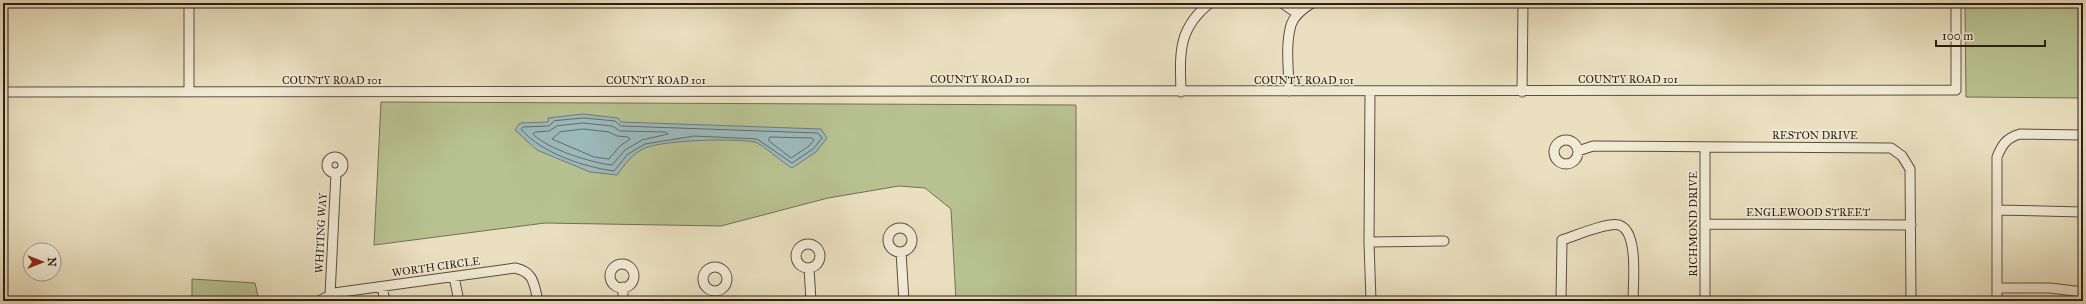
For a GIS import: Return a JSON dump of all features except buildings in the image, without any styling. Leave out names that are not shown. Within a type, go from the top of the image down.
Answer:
[{"type":"street","points":[[189,3],[189,92]]},
{"type":"street","points":[[1181,92],[1180,56],[1184,35],[1194,17],[1210,3]]},
{"type":"street","points":[[1282,3],[1298,14]]},
{"type":"street","points":[[1289,91],[1288,46],[1291,25],[1298,14],[1312,3]]},
{"type":"street","points":[[1522,92],[1523,3]]},
{"type":"street","name":"COUNTY ROAD 101","points":[[3,92],[1522,92],[1956,90],[1956,3]]},
{"type":"street","points":[[1370,92],[1369,242],[1371,301]]},
{"type":"street","points":[[1997,301],[1997,157],[2003,144],[2010,137],[2020,134],[2083,135]]},
{"type":"street","name":"RESTON DRIVE","points":[[1578,151],[1593,146],[1891,148],[1902,156],[1910,169],[1911,301]]},
{"type":"street","name":"RICHMOND DRIVE","points":[[1705,147],[1705,301]]},
{"type":"street","name":"WHITING WAY","points":[[330,294],[336,173]]},
{"type":"street","points":[[1997,210],[2083,212]]},
{"type":"street","name":"ENGLEWOOD STREET","points":[[1705,224],[1911,225]]},
{"type":"street","points":[[1561,301],[1562,240],[1610,225],[1620,225],[1627,231],[1633,243],[1633,301]]},
{"type":"street","points":[[1369,242],[1444,241]]},
{"type":"street","points":[[901,252],[904,301]]},
{"type":"street","name":"WORTH CIRCLE","points":[[319,301],[330,294],[515,268],[524,270],[534,282],[538,301]]},
{"type":"street","points":[[809,268],[810,301]]},
{"type":"street","points":[[454,276],[459,301]]},
{"type":"street","points":[[382,286],[385,301]]},
{"type":"street","points":[[623,287],[623,301]]},
{"type":"street","points":[[1997,288],[2050,288],[2083,292]]},
{"type":"street","points":[[716,291],[718,301]]},
{"type":"green space","points":[[1965,3],[2083,3],[2083,98],[1966,97]]},
{"type":"green space","points":[[381,102],[1076,105],[1076,301],[956,301],[951,209],[925,188],[899,186],[828,198],[721,226],[545,223],[374,245]]},
{"type":"green space","points":[[192,279],[255,283],[259,301],[192,301]]},
{"type":"water","points":[[583,114],[618,118],[621,122],[821,129],[827,138],[816,152],[792,168],[755,142],[699,140],[655,145],[640,150],[626,163],[617,175],[590,172],[537,150],[515,130],[520,123],[548,122],[548,118]]}]
